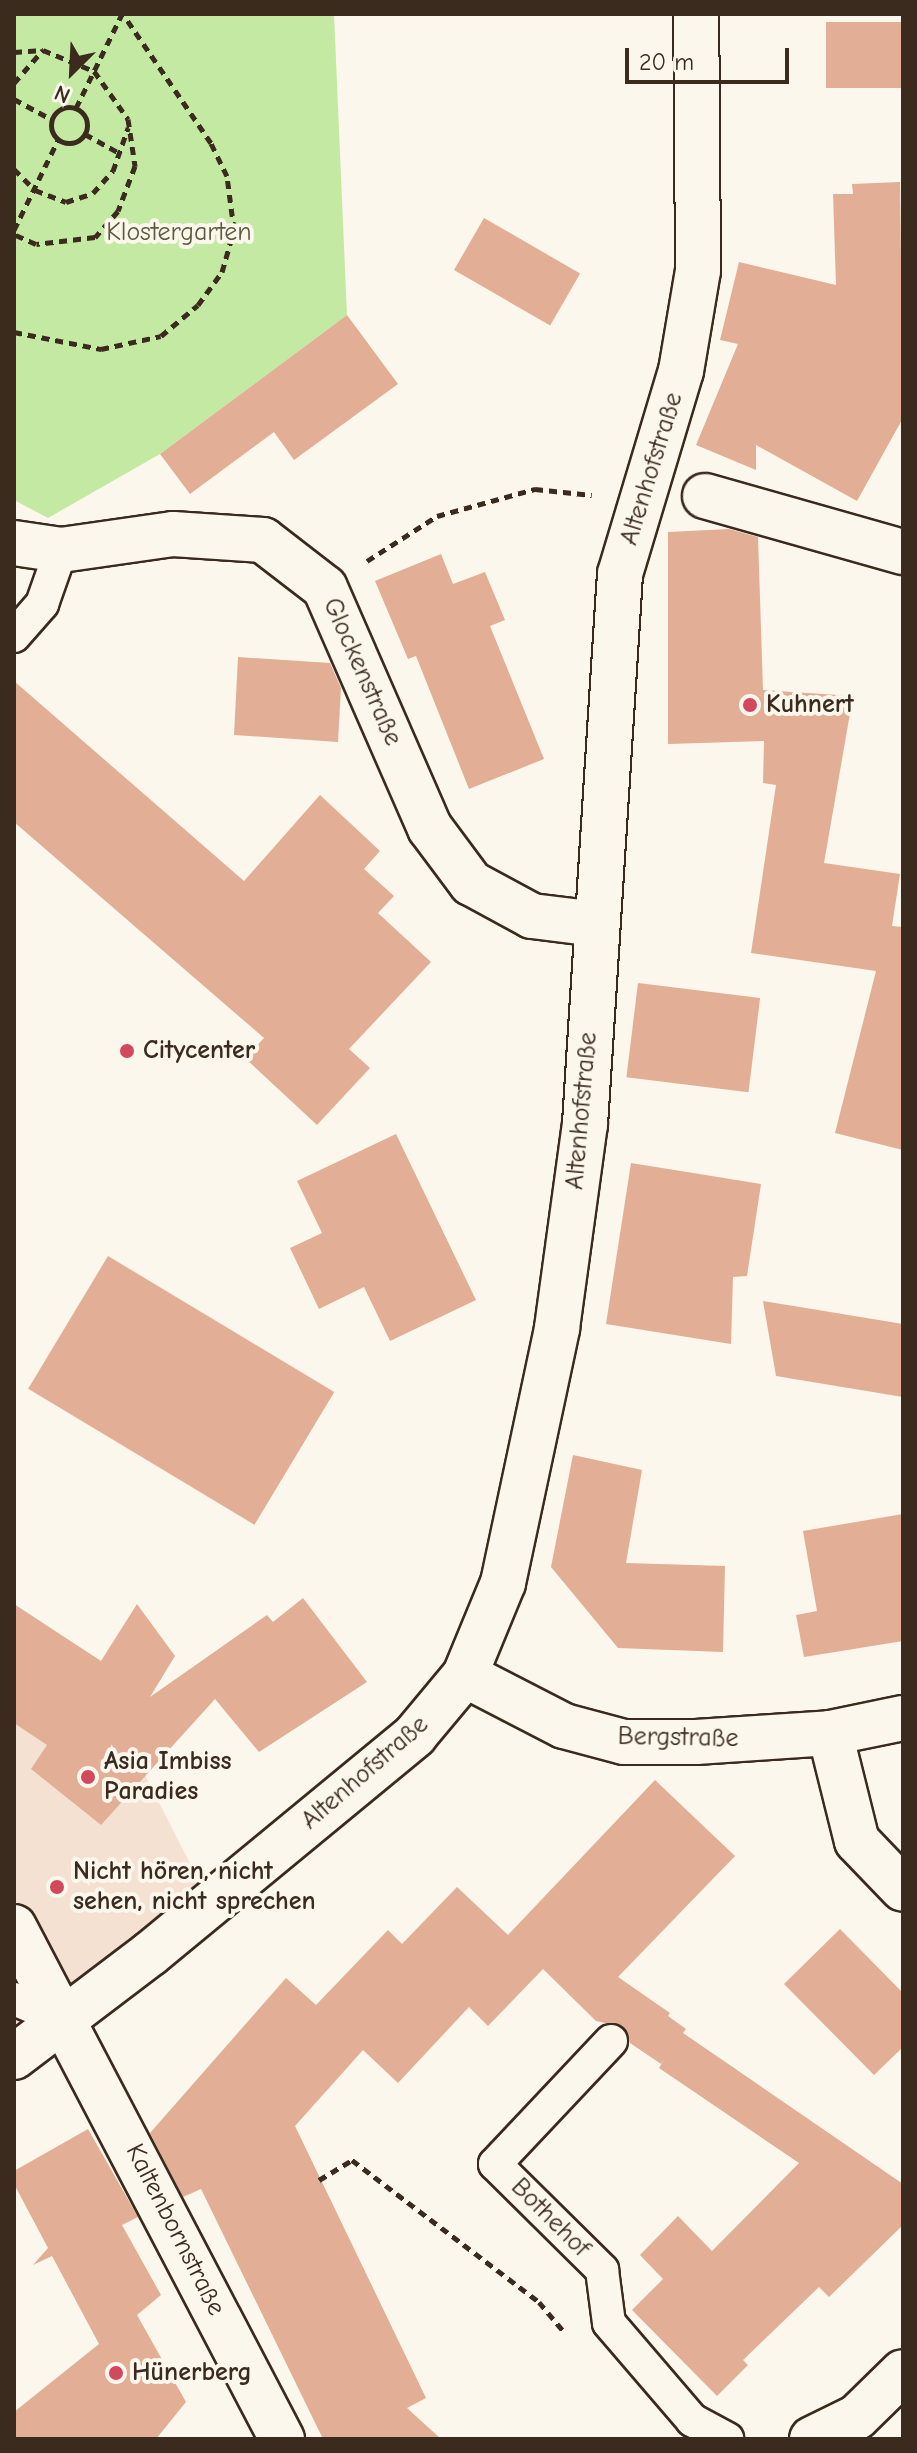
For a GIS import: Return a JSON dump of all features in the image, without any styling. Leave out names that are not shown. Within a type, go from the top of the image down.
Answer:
[{"type":"street","name":"Altenhofstraße","points":[[14,2057],[66,2021],[415,1735],[465,1675],[503,1583],[557,1328],[585,1124],[620,574],[681,371],[698,271],[696,14]]},
{"type":"street","points":[[705,496],[903,552]]},
{"type":"street","name":"Glockenstraße","points":[[14,543],[61,550],[173,534],[263,540],[325,588],[430,828],[471,883],[532,916],[596,924]]},
{"type":"street","points":[[903,580],[903,587]]},
{"type":"street","name":"Bergstraße","points":[[465,1675],[564,1726],[624,1742],[696,1742],[830,1733],[903,1718]]},
{"type":"street","points":[[830,1733],[857,1841],[903,1889]]},
{"type":"street","name":"Kaltenbornstraße","points":[[14,1927],[66,2021],[282,2439]]},
{"type":"street","points":[[812,2439],[857,2417],[903,2372]]},
{"type":"lane","points":[[14,636],[42,604],[61,550]]},
{"type":"lane","points":[[14,1999],[66,2021]]},
{"type":"lane","name":"Bothehof","points":[[611,2041],[495,2164],[602,2270],[609,2323],[692,2420],[727,2439]]},
{"type":"path","points":[[14,332],[101,349],[161,336],[198,305],[222,272],[234,230],[227,176],[211,143],[123,14],[76,108]]},
{"type":"path","points":[[14,83],[43,50]]},
{"type":"path","points":[[14,52],[43,50],[94,71],[129,124],[135,166],[118,211],[95,237],[36,244],[14,232],[58,140]]},
{"type":"path","points":[[14,99],[51,119]]},
{"type":"path","points":[[76,108],[87,122],[85,134],[76,142],[58,140],[51,130],[51,119],[58,110],[76,108]]},
{"type":"path","points":[[14,169],[35,190],[66,202],[93,193],[113,171],[129,124]]},
{"type":"path","points":[[85,134],[119,153]]},
{"type":"path","points":[[325,588],[437,516],[535,489],[599,496]]},
{"type":"path","points":[[319,2180],[352,2160],[539,2302],[568,2336]]},
{"type":"shaded area","points":[[14,1623],[113,1712],[206,1895],[14,2057]]},
{"type":"green space","name":"Klostergarten","points":[[14,14],[334,14],[347,315],[160,454],[48,518],[14,500]]},
{"type":"building","points":[[826,22],[903,22],[903,88],[826,88]]},
{"type":"building","points":[[900,182],[903,418],[857,501],[756,445],[756,470],[696,445],[738,344],[720,340],[739,262],[836,285],[833,194],[853,194],[852,184]]},
{"type":"building","points":[[484,218],[580,274],[550,325],[454,270]]},
{"type":"building","points":[[347,315],[398,384],[294,460],[274,432],[190,494],[160,454]]},
{"type":"building","points":[[729,529],[758,537],[763,690],[853,696],[824,863],[900,874],[892,926],[903,927],[903,1150],[835,1133],[876,971],[751,953],[776,785],[763,783],[764,741],[668,744],[668,532]]},
{"type":"building","points":[[441,554],[453,584],[485,572],[505,620],[490,626],[544,759],[469,789],[416,656],[408,659],[375,581]]},
{"type":"building","points":[[238,657],[330,663],[341,688],[338,742],[234,735]]},
{"type":"building","points":[[14,681],[244,881],[320,795],[380,851],[364,869],[394,896],[378,913],[431,962],[349,1049],[370,1068],[317,1125],[245,1058],[264,1038],[14,822]]},
{"type":"building","points":[[638,983],[760,998],[749,1092],[626,1077]]},
{"type":"building","points":[[396,1134],[476,1300],[390,1341],[364,1287],[319,1309],[290,1248],[322,1233],[297,1181]]},
{"type":"building","points":[[631,1163],[761,1184],[747,1276],[733,1277],[731,1344],[606,1324]]},
{"type":"building","points":[[108,1256],[334,1392],[254,1525],[28,1389]]},
{"type":"building","points":[[763,1301],[903,1324],[903,1397],[776,1376]]},
{"type":"building","points":[[573,1455],[642,1470],[626,1563],[725,1566],[723,1652],[618,1648],[551,1567]]},
{"type":"building","points":[[903,1514],[903,1641],[804,1657],[796,1615],[817,1611],[803,1531]]},
{"type":"building","points":[[303,1598],[367,1682],[259,1752],[215,1699],[101,1825],[31,1769],[47,1745],[14,1723],[14,1604],[101,1661],[137,1604],[175,1656],[150,1697],[267,1615],[273,1622]]},
{"type":"building","points":[[655,1780],[735,1856],[618,1977],[670,2013],[668,2016],[686,2029],[683,2033],[903,2184],[903,2225],[829,2297],[819,2287],[743,2360],[748,2365],[717,2396],[632,2310],[663,2279],[640,2255],[678,2216],[712,2251],[799,2163],[659,2068],[665,2058],[661,2064],[630,2043],[623,2027],[596,2021],[543,1969],[488,2026],[469,2007],[398,2083],[363,2050],[295,2126],[426,2398],[407,2408],[441,2439],[323,2439],[201,2189],[183,2197],[150,2133],[286,1978],[316,2005],[388,1930],[402,1944],[457,1887],[508,1935]]},
{"type":"building","points":[[840,1929],[903,1993],[903,2047],[874,2075],[784,1984]]},
{"type":"building","points":[[88,2129],[138,2217],[122,2225],[161,2295],[137,2315],[186,2402],[156,2439],[14,2439],[14,2412],[99,2344],[52,2256],[33,2265],[48,2248],[14,2184],[14,2171]]},
{"type":"place","name":"Kuhnert","points":[[750,705]]},
{"type":"place","name":"Citycenter","points":[[127,1051]]},
{"type":"place","name":"Asia Imbiss Paradies","points":[[88,1777]]},
{"type":"place","name":"Nicht hören, nicht sehen, nicht sprechen","points":[[57,1887]]},
{"type":"place","name":"Hünerberg","points":[[116,2373]]}]
